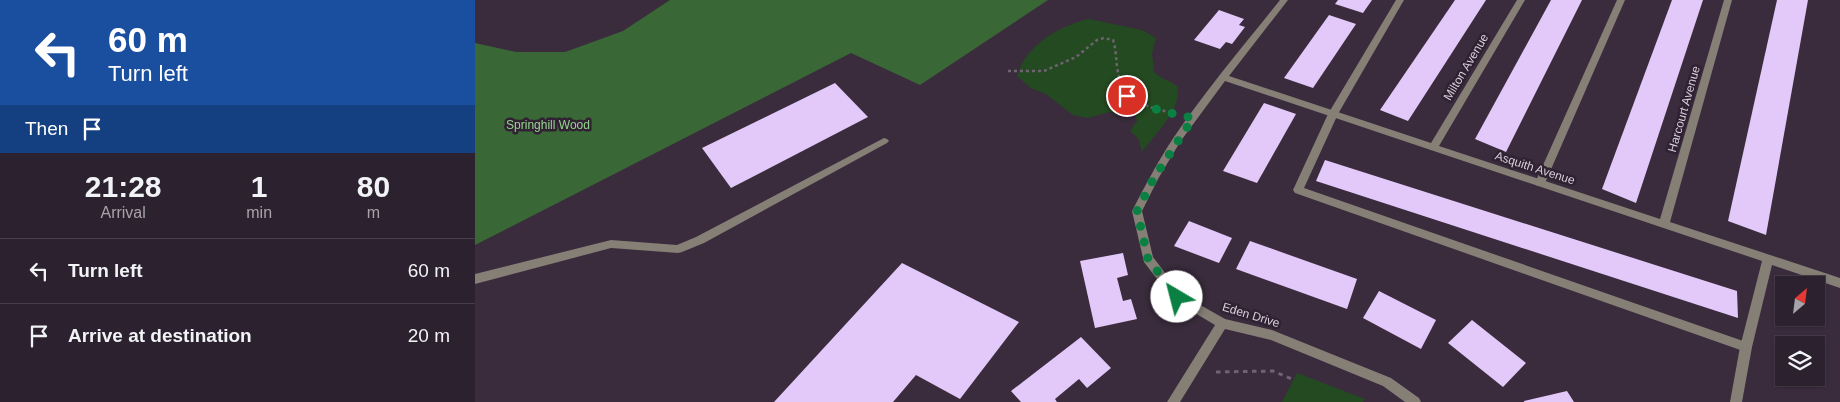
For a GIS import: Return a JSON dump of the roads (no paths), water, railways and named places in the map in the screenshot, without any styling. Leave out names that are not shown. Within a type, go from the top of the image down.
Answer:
[{"type":"street","name":"Eden Drive","points":[[1284,0],[1193,118],[1154,178],[1137,211],[1148,259],[1177,297],[1222,323],[1272,335],[1387,382],[1415,402]]},
{"type":"street","points":[[1401,0],[1333,114],[1298,190],[1746,347]]},
{"type":"street","name":"Milton Avenue","points":[[1433,148],[1521,0]]},
{"type":"street","points":[[1540,183],[1621,0]]},
{"type":"street","name":"Harcourt Avenue","points":[[1664,224],[1728,0]]},
{"type":"street","name":"Asquith Avenue","points":[[1223,77],[1840,283]]},
{"type":"street","points":[[475,279],[611,244],[678,249],[700,240],[883,141]]},
{"type":"street","points":[[1736,402],[1746,347],[1768,259]]},
{"type":"street","points":[[1173,402],[1222,323]]},
{"type":"park label","name":"Springhill Wood","points":[[548,125]]}]
